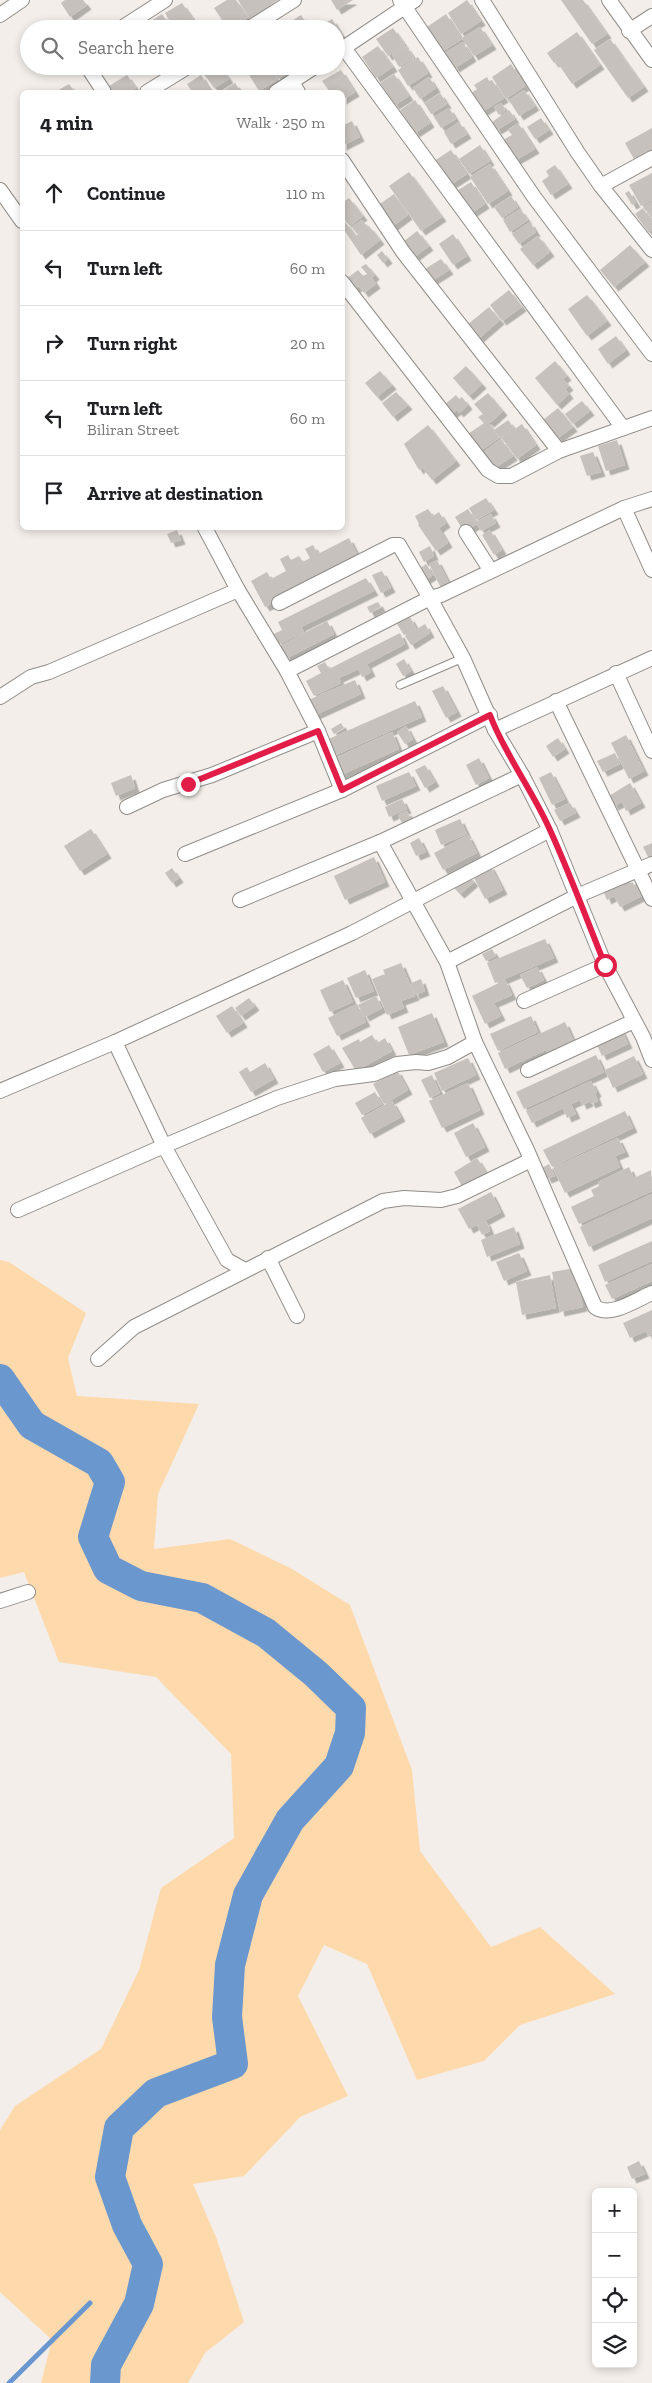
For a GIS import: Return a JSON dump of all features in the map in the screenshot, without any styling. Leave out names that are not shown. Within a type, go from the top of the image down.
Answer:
[{"type":"street","points":[[0,15],[22,0]]},
{"type":"street","points":[[134,20],[165,0]]},
{"type":"street","points":[[262,20],[294,0]]},
{"type":"street","points":[[482,0],[601,186],[652,250]]},
{"type":"street","points":[[609,0],[652,60]]},
{"type":"street","points":[[345,46],[407,2],[534,197],[652,354]]},
{"type":"street","points":[[630,31],[652,16]]},
{"type":"street","points":[[345,57],[623,428]]},
{"type":"street","points":[[93,75],[103,90]]},
{"type":"street","points":[[150,90],[174,75]]},
{"type":"street","points":[[295,87],[307,75]]},
{"type":"street","points":[[601,186],[652,158]]},
{"type":"street","points":[[345,165],[403,252],[559,451]]},
{"type":"street","points":[[0,190],[20,218]]},
{"type":"street","points":[[345,286],[488,470],[498,476],[511,476],[559,451],[652,418]]},
{"type":"street","points":[[287,671],[430,598],[624,508],[652,499]]},
{"type":"street","points":[[624,508],[652,570]]},
{"type":"street","points":[[205,530],[238,590],[287,671],[318,731],[342,790]]},
{"type":"street","points":[[466,532],[491,571]]},
{"type":"street","points":[[279,603],[392,545],[399,545],[463,658],[490,715],[495,730],[522,775],[550,830],[605,965],[634,1021],[647,1036],[652,1060]]},
{"type":"street","points":[[0,697],[31,676],[49,672],[238,590]]},
{"type":"street","points":[[495,730],[556,700],[652,658]]},
{"type":"street","points":[[616,674],[652,751]]},
{"type":"street","points":[[556,700],[652,899]]},
{"type":"street","points":[[185,854],[342,790],[490,715]]},
{"type":"street","points":[[127,807],[163,790],[212,776],[318,731]]},
{"type":"street","points":[[240,900],[380,842],[522,775]]},
{"type":"street","points":[[0,1091],[115,1042],[274,970],[412,902],[550,830]]},
{"type":"street","points":[[380,842],[447,962],[475,1042],[531,1160],[595,1307],[600,1311],[608,1312],[652,1293]]},
{"type":"street","points":[[447,962],[578,896],[652,864]]},
{"type":"street","points":[[524,1001],[605,965]]},
{"type":"street","points":[[528,1070],[634,1021]]},
{"type":"street","points":[[115,1042],[164,1146],[227,1260],[245,1270]]},
{"type":"street","points":[[18,1210],[278,1098],[335,1078],[374,1074],[397,1064],[428,1063],[448,1057],[475,1042]]},
{"type":"street","points":[[98,1358],[134,1327],[383,1201],[404,1198],[441,1200],[457,1196],[531,1160]]},
{"type":"street","points":[[268,1258],[297,1316]]},
{"type":"street","points":[[0,1602],[28,1592]]},
{"type":"lane","points":[[400,685],[463,658]]},
{"type":"shaded area","points":[[0,1260],[9,1262],[86,1313],[68,1358],[77,1396],[199,1404],[158,1494],[154,1549],[230,1539],[292,1569],[350,1605],[412,1770],[420,1851],[491,1947],[540,1927],[615,1994],[520,2025],[484,2061],[417,2080],[367,1964],[324,1945],[298,1996],[348,2096],[300,2117],[244,2176],[193,2184],[216,2237],[244,2322],[205,2353],[188,2383],[41,2383],[52,2340],[0,2292],[0,2130],[15,2106],[101,2049],[139,1970],[161,1888],[234,1838],[231,1754],[156,1677],[59,1662],[24,1572],[0,1578]]},
{"type":"building","points":[[65,0],[83,0],[87,5],[70,17],[61,3]]},
{"type":"building","points":[[227,0],[236,0],[248,17],[244,20],[222,20],[214,8]]},
{"type":"building","points":[[238,0],[278,0],[250,19]]},
{"type":"building","points":[[331,0],[353,0],[337,10]]},
{"type":"building","points":[[467,0],[481,21],[461,34],[448,13]]},
{"type":"building","points":[[561,0],[583,0],[607,34],[592,44]]},
{"type":"building","points":[[182,3],[193,19],[169,20],[165,13]]},
{"type":"building","points":[[162,14],[166,20],[153,20]]},
{"type":"building","points":[[446,14],[462,39],[440,53],[424,29]]},
{"type":"building","points":[[301,15],[304,20],[293,20]]},
{"type":"building","points":[[480,27],[492,45],[474,56],[462,38]]},
{"type":"building","points":[[393,28],[405,45],[388,56],[376,39]]},
{"type":"building","points":[[577,32],[600,65],[572,84],[557,62],[554,63],[547,53]]},
{"type":"building","points":[[610,39],[644,87],[628,98],[594,50]]},
{"type":"building","points":[[463,42],[472,57],[455,68],[445,53]]},
{"type":"building","points":[[378,46],[393,67],[376,78],[362,57]]},
{"type":"building","points":[[406,46],[414,58],[399,67],[392,55]]},
{"type":"building","points":[[418,57],[428,73],[408,86],[398,70]]},
{"type":"building","points":[[511,64],[525,86],[506,99],[492,77]]},
{"type":"building","points":[[394,74],[409,96],[395,105],[380,83]]},
{"type":"building","points":[[127,75],[136,88],[132,90],[111,90],[109,86]]},
{"type":"building","points":[[201,75],[210,90],[191,90],[187,84]]},
{"type":"building","points":[[205,75],[226,75],[229,79],[214,88]]},
{"type":"building","points":[[249,75],[274,75],[277,80],[258,90]]},
{"type":"building","points":[[276,75],[284,75],[278,79]]},
{"type":"building","points":[[332,75],[344,75],[355,92],[345,98],[345,90],[329,90],[322,81]]},
{"type":"building","points":[[429,77],[436,88],[420,99],[413,88]]},
{"type":"building","points":[[487,77],[489,81],[492,80],[504,98],[482,112],[470,94],[477,89],[474,85]]},
{"type":"building","points":[[235,83],[240,90],[224,90]]},
{"type":"building","points":[[69,84],[74,90],[58,90]]},
{"type":"building","points":[[524,90],[535,106],[519,116],[509,100]]},
{"type":"building","points":[[440,93],[447,104],[431,114],[424,103]]},
{"type":"building","points":[[415,100],[430,123],[415,133],[400,110]]},
{"type":"building","points":[[501,103],[506,110],[499,115],[494,107]]},
{"type":"building","points":[[449,108],[456,119],[441,128],[434,117]]},
{"type":"building","points":[[509,110],[515,119],[497,130],[492,122]]},
{"type":"building","points":[[541,118],[549,130],[535,139],[527,127]]},
{"type":"building","points":[[352,121],[360,137],[345,144],[345,124]]},
{"type":"building","points":[[459,122],[467,134],[451,144],[444,132]]},
{"type":"building","points":[[518,123],[535,149],[516,160],[503,140],[512,135],[508,130]]},
{"type":"building","points":[[652,128],[652,151],[635,161],[625,143]]},
{"type":"building","points":[[480,145],[490,161],[469,174],[459,159]]},
{"type":"building","points":[[451,150],[467,174],[450,185],[434,161]]},
{"type":"building","points":[[490,164],[508,191],[488,204],[470,177]]},
{"type":"building","points":[[555,165],[568,184],[551,195],[542,181],[549,176],[546,171]]},
{"type":"building","points":[[409,172],[442,217],[421,231],[389,186]]},
{"type":"building","points":[[652,173],[652,200],[641,206],[629,185]]},
{"type":"building","points":[[471,182],[485,204],[470,214],[455,192]]},
{"type":"building","points":[[629,191],[636,203],[632,205],[625,193]]},
{"type":"building","points":[[394,194],[408,215],[392,227],[377,206]]},
{"type":"building","points":[[511,196],[518,207],[502,218],[494,207]]},
{"type":"building","points":[[349,198],[363,216],[350,226],[345,220],[345,201]]},
{"type":"building","points":[[652,202],[652,218],[643,207]]},
{"type":"building","points":[[643,208],[652,221],[652,230],[649,233],[635,214]]},
{"type":"building","points":[[520,209],[528,220],[510,232],[503,220]]},
{"type":"building","points":[[362,220],[367,226],[357,234],[352,227]]},
{"type":"building","points":[[345,222],[356,236],[369,226],[380,240],[361,255],[345,231]]},
{"type":"building","points":[[530,222],[536,232],[519,244],[512,234]]},
{"type":"building","points":[[417,231],[429,246],[410,260],[399,245]]},
{"type":"building","points":[[453,234],[467,256],[453,265],[439,244]]},
{"type":"building","points":[[538,236],[550,252],[533,265],[520,249]]},
{"type":"building","points":[[630,245],[645,262],[614,287],[600,270]]},
{"type":"building","points":[[382,251],[388,259],[383,263],[377,255]]},
{"type":"building","points":[[441,259],[449,270],[433,280],[425,269]]},
{"type":"building","points":[[366,264],[375,275],[372,278],[376,284],[364,293],[359,286],[353,290],[345,280],[358,270],[363,276],[367,274],[361,267]]},
{"type":"building","points":[[509,290],[522,307],[502,321],[490,305]]},
{"type":"building","points":[[587,295],[607,321],[587,336],[568,309]]},
{"type":"building","points":[[489,307],[500,320],[478,339],[467,325]]},
{"type":"building","points":[[616,336],[626,350],[608,364],[598,349]]},
{"type":"building","points":[[555,361],[567,376],[563,379],[569,386],[565,389],[569,394],[557,405],[535,378]]},
{"type":"building","points":[[466,366],[482,384],[469,396],[453,378]]},
{"type":"building","points":[[380,371],[392,385],[377,397],[365,383]]},
{"type":"building","points":[[396,392],[408,405],[393,417],[382,403]]},
{"type":"building","points":[[488,393],[503,411],[490,423],[487,420],[484,423],[478,417],[483,414],[474,404]]},
{"type":"building","points":[[456,395],[459,399],[462,397],[468,405],[459,413],[457,410],[452,414],[444,405]]},
{"type":"building","points":[[582,401],[590,411],[573,424],[565,414]]},
{"type":"building","points":[[558,408],[573,427],[558,438],[543,420]]},
{"type":"building","points":[[508,420],[514,428],[500,438],[494,430]]},
{"type":"building","points":[[487,421],[499,438],[477,453],[465,436]]},
{"type":"building","points":[[522,424],[536,445],[517,459],[502,438]]},
{"type":"building","points":[[428,425],[456,461],[432,480],[422,467],[419,470],[404,444]]},
{"type":"building","points":[[501,439],[513,456],[492,470],[481,454]]},
{"type":"building","points":[[617,440],[625,465],[606,471],[598,446]]},
{"type":"building","points":[[593,452],[601,472],[587,476],[580,456]]},
{"type":"building","points":[[486,498],[494,510],[476,520],[469,508]]},
{"type":"building","points":[[428,509],[433,516],[439,512],[446,523],[439,528],[448,543],[436,551],[418,525],[415,516]]},
{"type":"building","points":[[468,509],[476,522],[491,514],[496,523],[481,531],[477,524],[464,532],[455,517]]},
{"type":"building","points":[[177,530],[181,540],[171,543],[167,534]]},
{"type":"building","points":[[490,530],[502,550],[494,555],[482,535]]},
{"type":"building","points":[[349,538],[359,558],[265,607],[251,581],[267,572],[271,579],[286,571],[280,559],[288,555],[291,560],[299,556],[303,562],[310,558],[305,549],[313,545],[318,554]]},
{"type":"building","points":[[430,546],[434,556],[424,562],[419,552]]},
{"type":"building","points":[[437,560],[450,585],[442,590],[429,564]]},
{"type":"building","points":[[426,564],[433,575],[425,580],[419,569]]},
{"type":"building","points":[[382,571],[391,588],[381,593],[372,575]]},
{"type":"building","points":[[366,578],[374,591],[301,627],[304,632],[279,644],[274,634],[282,630],[278,622]]},
{"type":"building","points":[[378,602],[381,607],[370,613],[367,607]]},
{"type":"building","points":[[410,617],[416,628],[404,635],[397,624]]},
{"type":"building","points":[[327,621],[334,634],[287,658],[280,646]]},
{"type":"building","points":[[425,624],[430,633],[411,645],[405,636]]},
{"type":"building","points":[[400,633],[405,644],[367,664],[371,672],[362,677],[358,669],[339,678],[341,683],[314,696],[306,681],[321,673],[317,666],[325,662],[329,669]]},
{"type":"building","points":[[404,659],[411,671],[403,676],[396,664]]},
{"type":"building","points":[[355,680],[361,694],[313,716],[306,701]]},
{"type":"building","points":[[443,686],[457,712],[446,718],[432,691]]},
{"type":"building","points":[[415,701],[422,717],[331,757],[324,741]]},
{"type":"building","points":[[341,723],[344,728],[334,734],[331,729]]},
{"type":"building","points":[[406,726],[413,739],[405,744],[397,732]]},
{"type":"building","points":[[392,732],[399,749],[341,775],[333,759]]},
{"type":"building","points":[[626,735],[644,771],[629,779],[611,743]]},
{"type":"building","points":[[558,738],[565,749],[553,757],[546,746]]},
{"type":"building","points":[[615,753],[620,764],[603,772],[597,761]]},
{"type":"building","points":[[479,758],[489,778],[476,785],[466,765]]},
{"type":"building","points":[[425,765],[435,782],[425,788],[415,770]]},
{"type":"building","points":[[409,772],[416,786],[382,801],[376,786]]},
{"type":"building","points":[[551,772],[565,799],[552,805],[539,778]]},
{"type":"building","points":[[131,775],[135,788],[116,796],[111,783]]},
{"type":"building","points":[[630,783],[641,803],[626,811],[622,802],[614,806],[609,796]]},
{"type":"building","points":[[402,799],[407,809],[389,817],[385,807]]},
{"type":"building","points":[[570,803],[576,813],[560,821],[554,810]]},
{"type":"building","points":[[407,811],[413,824],[404,828],[398,815]]},
{"type":"building","points":[[460,819],[467,834],[441,845],[435,830]]},
{"type":"building","points":[[91,829],[107,854],[80,871],[64,846]]},
{"type":"building","points":[[468,835],[477,853],[443,870],[434,853]]},
{"type":"building","points":[[419,838],[426,852],[416,856],[410,843]]},
{"type":"building","points":[[652,843],[652,857],[649,859],[643,847]]},
{"type":"building","points":[[374,857],[385,882],[345,900],[334,876]]},
{"type":"building","points":[[490,865],[503,890],[485,899],[472,874]]},
{"type":"building","points":[[172,868],[179,878],[172,883],[165,873]]},
{"type":"building","points":[[468,875],[474,882],[460,894],[454,888]]},
{"type":"building","points":[[628,878],[632,886],[640,882],[646,894],[620,907],[614,896],[607,900],[604,893],[611,889],[610,887]]},
{"type":"building","points":[[545,939],[554,958],[495,983],[487,963]]},
{"type":"building","points":[[492,949],[496,956],[486,961],[482,954]]},
{"type":"building","points":[[401,963],[415,996],[401,1001],[404,1008],[387,1015],[372,979],[385,974],[383,970]]},
{"type":"building","points":[[537,967],[544,980],[527,988],[520,975]]},
{"type":"building","points":[[365,970],[374,991],[356,998],[347,978]]},
{"type":"building","points":[[421,979],[425,991],[415,995],[411,983]]},
{"type":"building","points":[[343,980],[353,1002],[330,1012],[320,990]]},
{"type":"building","points":[[505,980],[512,995],[494,1003],[501,1016],[485,1024],[472,996]]},
{"type":"building","points":[[376,996],[382,1008],[365,1017],[358,1005]]},
{"type":"building","points":[[249,998],[255,1006],[241,1016],[235,1008]]},
{"type":"building","points":[[357,1004],[366,1022],[337,1036],[328,1018]]},
{"type":"building","points":[[232,1006],[243,1023],[227,1033],[216,1016]]},
{"type":"building","points":[[432,1013],[444,1042],[409,1055],[398,1027]]},
{"type":"building","points":[[531,1016],[538,1032],[498,1051],[490,1034]]},
{"type":"building","points":[[565,1022],[575,1044],[549,1056],[546,1050],[505,1069],[498,1053]]},
{"type":"building","points":[[621,1029],[628,1044],[602,1056],[595,1041]]},
{"type":"building","points":[[372,1035],[377,1043],[385,1038],[392,1051],[356,1071],[342,1048],[359,1039],[360,1042]]},
{"type":"building","points":[[329,1045],[340,1063],[323,1072],[313,1054]]},
{"type":"building","points":[[596,1055],[604,1072],[524,1109],[516,1092]]},
{"type":"building","points":[[634,1056],[643,1074],[613,1088],[605,1070]]},
{"type":"building","points":[[468,1058],[476,1075],[442,1091],[434,1073]]},
{"type":"building","points":[[265,1063],[274,1079],[251,1092],[239,1072],[247,1067],[250,1072]]},
{"type":"building","points":[[397,1070],[408,1090],[384,1104],[373,1084]]},
{"type":"building","points":[[432,1075],[440,1093],[430,1098],[421,1080]]},
{"type":"building","points":[[591,1081],[597,1092],[595,1094],[598,1101],[591,1104],[587,1097],[589,1102],[582,1105],[580,1100],[571,1104],[576,1114],[567,1118],[563,1108],[532,1123],[526,1111]]},
{"type":"building","points":[[468,1083],[480,1110],[442,1128],[429,1101]]},
{"type":"building","points":[[375,1092],[382,1104],[362,1115],[355,1103]]},
{"type":"building","points":[[392,1101],[401,1117],[370,1134],[361,1118]]},
{"type":"building","points":[[625,1111],[633,1128],[552,1167],[543,1150]]},
{"type":"building","points":[[473,1123],[485,1147],[466,1157],[454,1133]]},
{"type":"building","points":[[618,1138],[625,1152],[615,1156],[620,1167],[565,1193],[553,1168]]},
{"type":"building","points":[[477,1158],[487,1174],[463,1188],[454,1172]]},
{"type":"building","points":[[549,1164],[555,1176],[547,1179],[542,1168]]},
{"type":"building","points":[[629,1167],[634,1178],[651,1170],[652,1191],[579,1224],[571,1207],[594,1196],[591,1190],[599,1186],[598,1182]]},
{"type":"building","points":[[491,1192],[501,1212],[469,1229],[458,1209]]},
{"type":"building","points":[[652,1194],[652,1218],[589,1247],[580,1227]]},
{"type":"building","points":[[486,1221],[490,1231],[482,1235],[477,1225]]},
{"type":"building","points":[[514,1227],[520,1244],[487,1257],[481,1240]]},
{"type":"building","points":[[652,1241],[652,1261],[605,1282],[598,1265]]},
{"type":"building","points":[[519,1253],[527,1271],[504,1281],[496,1262]]},
{"type":"building","points":[[652,1264],[652,1281],[612,1299],[605,1285]]},
{"type":"building","points":[[575,1268],[583,1307],[560,1312],[552,1272]]},
{"type":"building","points":[[550,1275],[556,1308],[522,1315],[516,1282]]},
{"type":"building","points":[[652,1310],[652,1334],[648,1336],[646,1331],[630,1338],[623,1323]]},
{"type":"building","points":[[639,2161],[645,2174],[632,2179],[627,2167]]},
{"type":"waterway","points":[[0,1379],[32,1425],[99,1463],[110,1482],[93,1537],[108,1569],[141,1586],[202,1598],[266,1633],[316,1674],[351,1708],[350,1733],[339,1766],[290,1820],[248,1895],[230,1965],[227,2017],[233,2064],[156,2093],[119,2128],[110,2177],[127,2225],[148,2264],[139,2304],[106,2365],[105,2383]]},
{"type":"waterway","points":[[9,2383],[90,2303]]},
{"type":"route","points":[[188,784],[212,776],[318,731],[342,790],[350,784],[490,715],[495,730],[522,775],[550,830],[605,965]]}]
